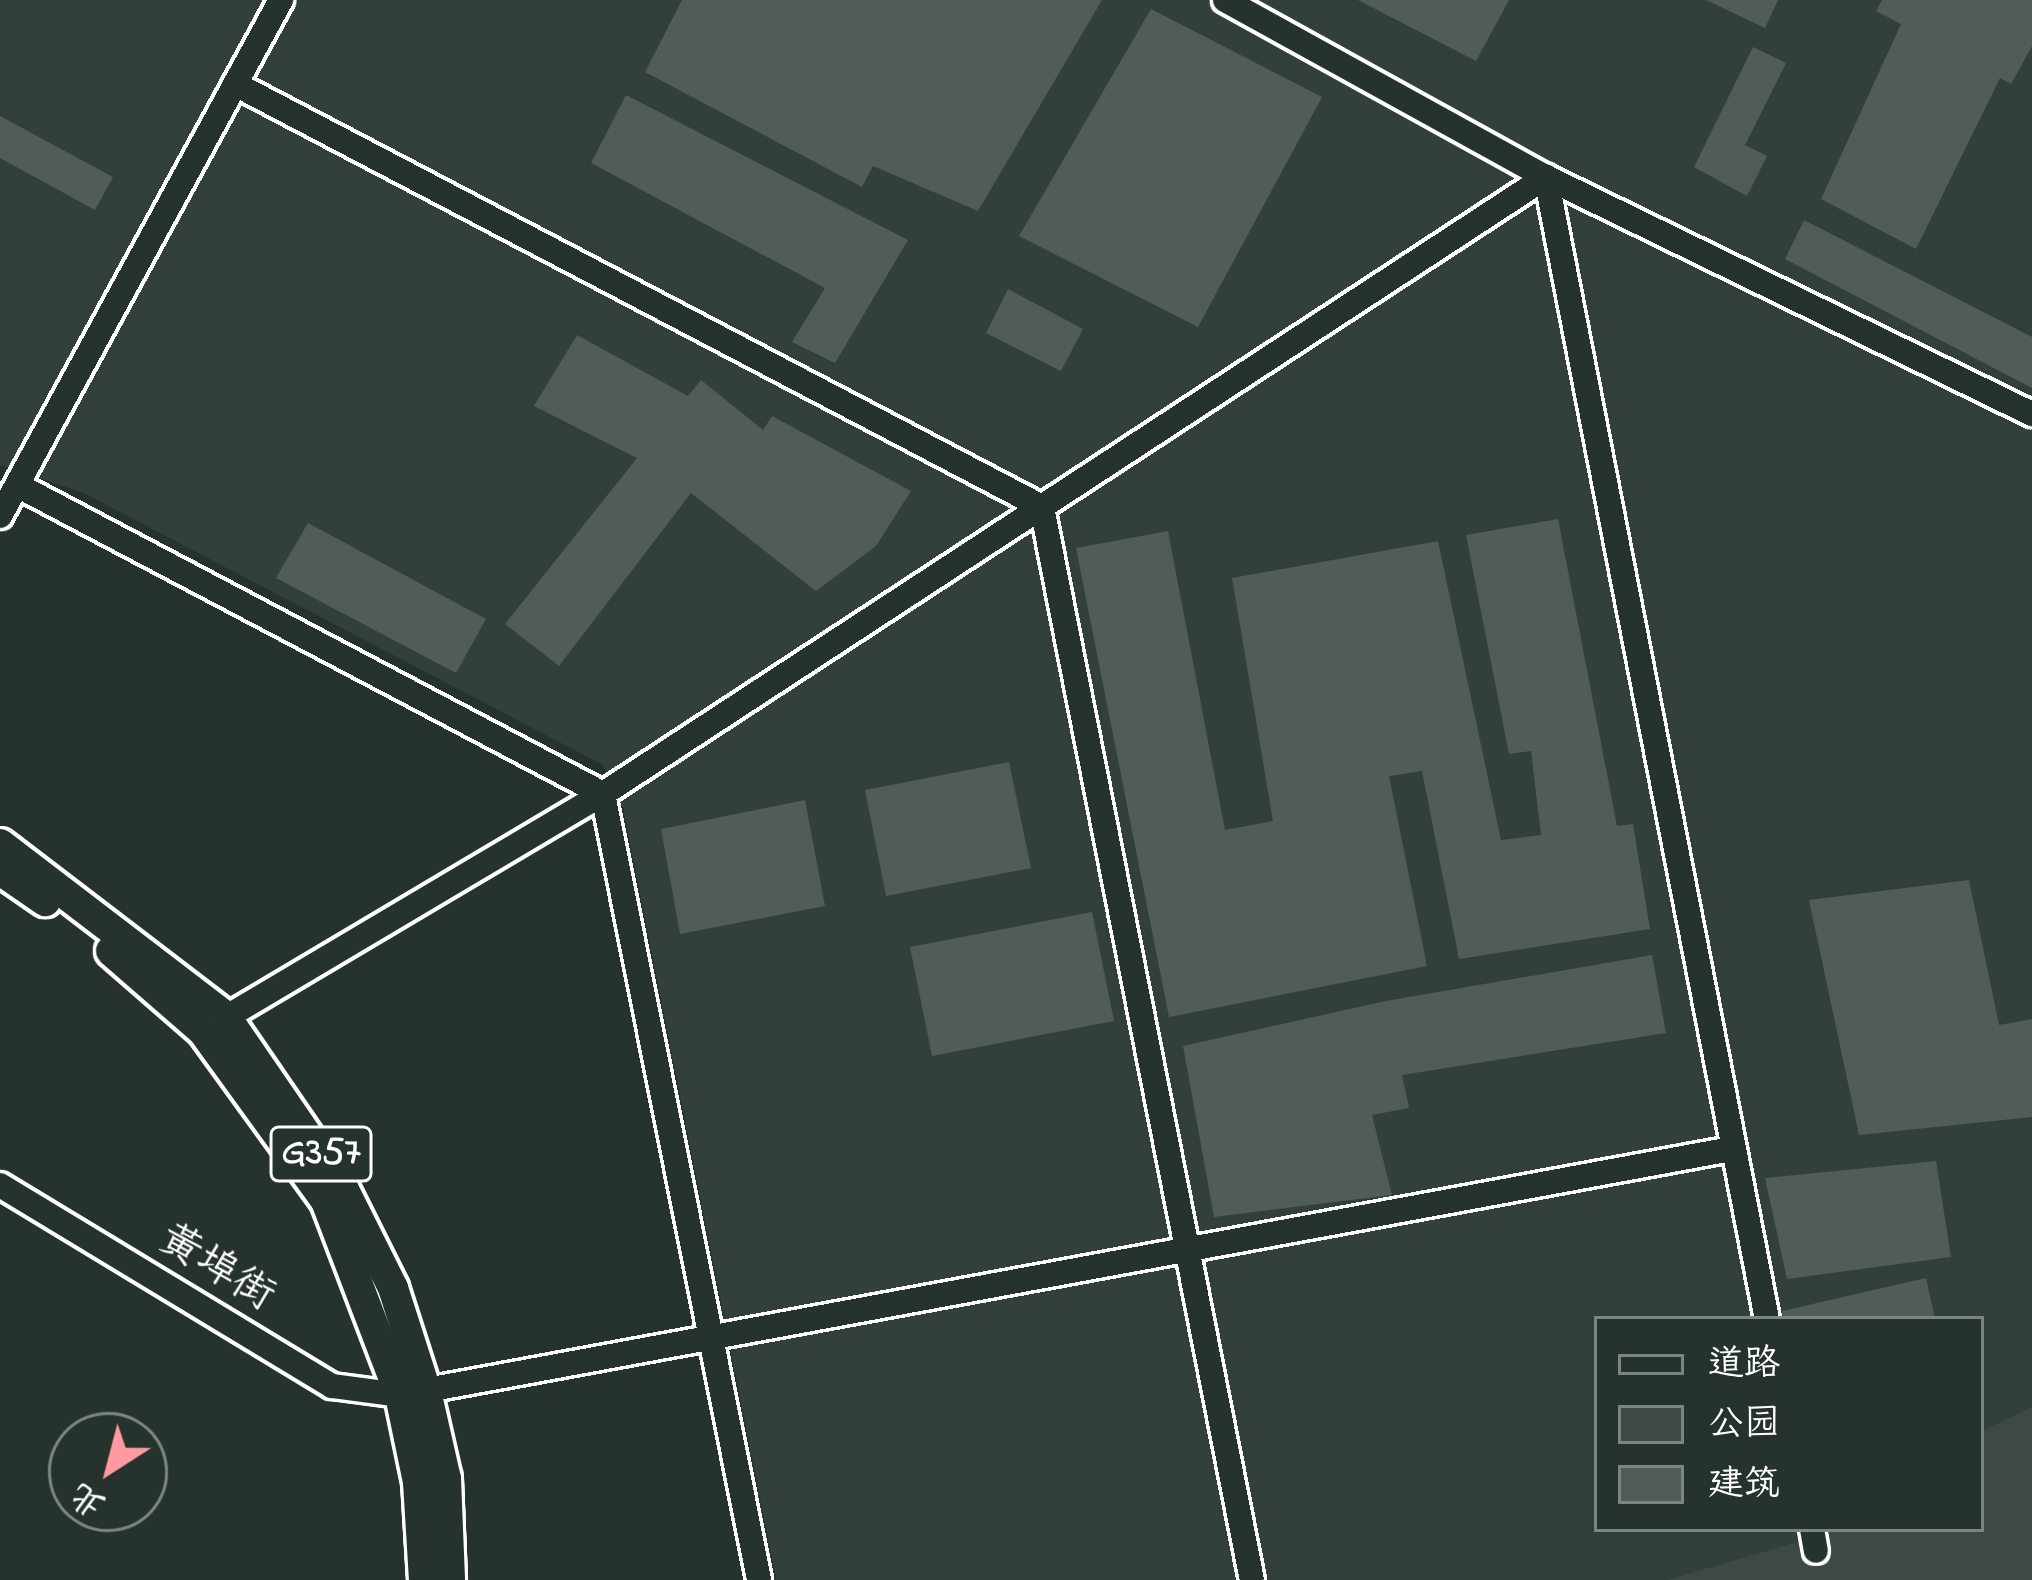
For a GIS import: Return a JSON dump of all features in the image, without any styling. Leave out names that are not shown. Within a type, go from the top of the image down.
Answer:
[{"type":"highway","name":"G357","points":[[0,844],[214,1024],[326,1201],[413,1393],[446,1479],[450,1580]]},
{"type":"highway","name":"G357","points":[[0,870],[214,1024]]},
{"type":"highway","name":"G357","points":[[413,1393],[424,1580]]},
{"type":"street","points":[[0,516],[281,0]]},
{"type":"street","points":[[1225,0],[1546,177],[2032,415]]},
{"type":"street","points":[[236,84],[1042,507]]},
{"type":"street","points":[[214,1024],[603,794],[1546,177]]},
{"type":"street","points":[[1546,177],[1766,1316]]},
{"type":"street","points":[[17,485],[603,794]]},
{"type":"street","points":[[1042,507],[1252,1580]]},
{"type":"street","points":[[603,794],[759,1580]]},
{"type":"street","name":"黄埠街","points":[[0,1185],[332,1386],[413,1393],[1188,1255],[1731,1149]]},
{"type":"shaded area","points":[[0,0],[2032,0],[2032,1407],[1984,1430],[1984,1316],[1594,1316],[1594,1532],[1843,1532],[1667,1580],[776,1580],[623,808],[603,765],[84,493],[0,465]]},
{"type":"green space","points":[[2032,1407],[2032,1580],[1667,1580],[1833,1532],[1984,1532],[1984,1430]]},
{"type":"building","points":[[682,0],[1102,0],[978,211],[873,166],[862,187],[645,72]]},
{"type":"building","points":[[1358,0],[1509,0],[1476,61]]},
{"type":"building","points":[[1706,0],[1778,0],[1765,28]]},
{"type":"building","points":[[1882,0],[2032,0],[2032,46],[2011,84],[2000,78],[1916,249],[1821,199],[1901,24],[1876,11]]},
{"type":"building","points":[[1151,9],[1322,97],[1198,327],[1019,236]]},
{"type":"building","points":[[1753,47],[1786,63],[1745,145],[1767,156],[1747,196],[1694,167]]},
{"type":"building","points":[[626,95],[908,240],[835,363],[792,342],[825,288],[591,163]]},
{"type":"building","points":[[0,116],[113,177],[95,210],[0,158]]},
{"type":"building","points":[[1804,220],[2032,337],[2032,388],[1785,259]]},
{"type":"building","points":[[1008,289],[1083,329],[1061,371],[986,333]]},
{"type":"building","points":[[577,335],[688,396],[701,380],[763,430],[772,416],[911,491],[876,546],[816,591],[691,493],[559,666],[505,624],[637,458],[534,406]]},
{"type":"building","points":[[1558,519],[1617,826],[1633,824],[1650,929],[1459,959],[1422,771],[1389,776],[1427,966],[1169,1017],[1076,548],[1168,531],[1225,830],[1273,821],[1232,578],[1438,541],[1501,840],[1541,835],[1531,751],[1509,754],[1466,535]]},
{"type":"building","points":[[308,523],[486,619],[456,673],[276,578]]},
{"type":"building","points":[[1009,762],[1031,868],[886,896],[865,790]]},
{"type":"building","points":[[805,800],[825,906],[680,934],[661,829]]},
{"type":"building","points":[[1969,880],[1999,1025],[2032,1019],[2032,1117],[1859,1135],[1809,900]]},
{"type":"building","points":[[1092,912],[1114,1021],[932,1056],[910,947]]},
{"type":"building","points":[[1652,955],[1666,1033],[1402,1075],[1409,1108],[1372,1115],[1392,1195],[1214,1217],[1183,1046],[1386,1001]]},
{"type":"building","points":[[1936,1161],[1951,1257],[1787,1279],[1765,1178]]},
{"type":"building","points":[[1926,1278],[1934,1316],[1783,1316],[1782,1311]]}]
